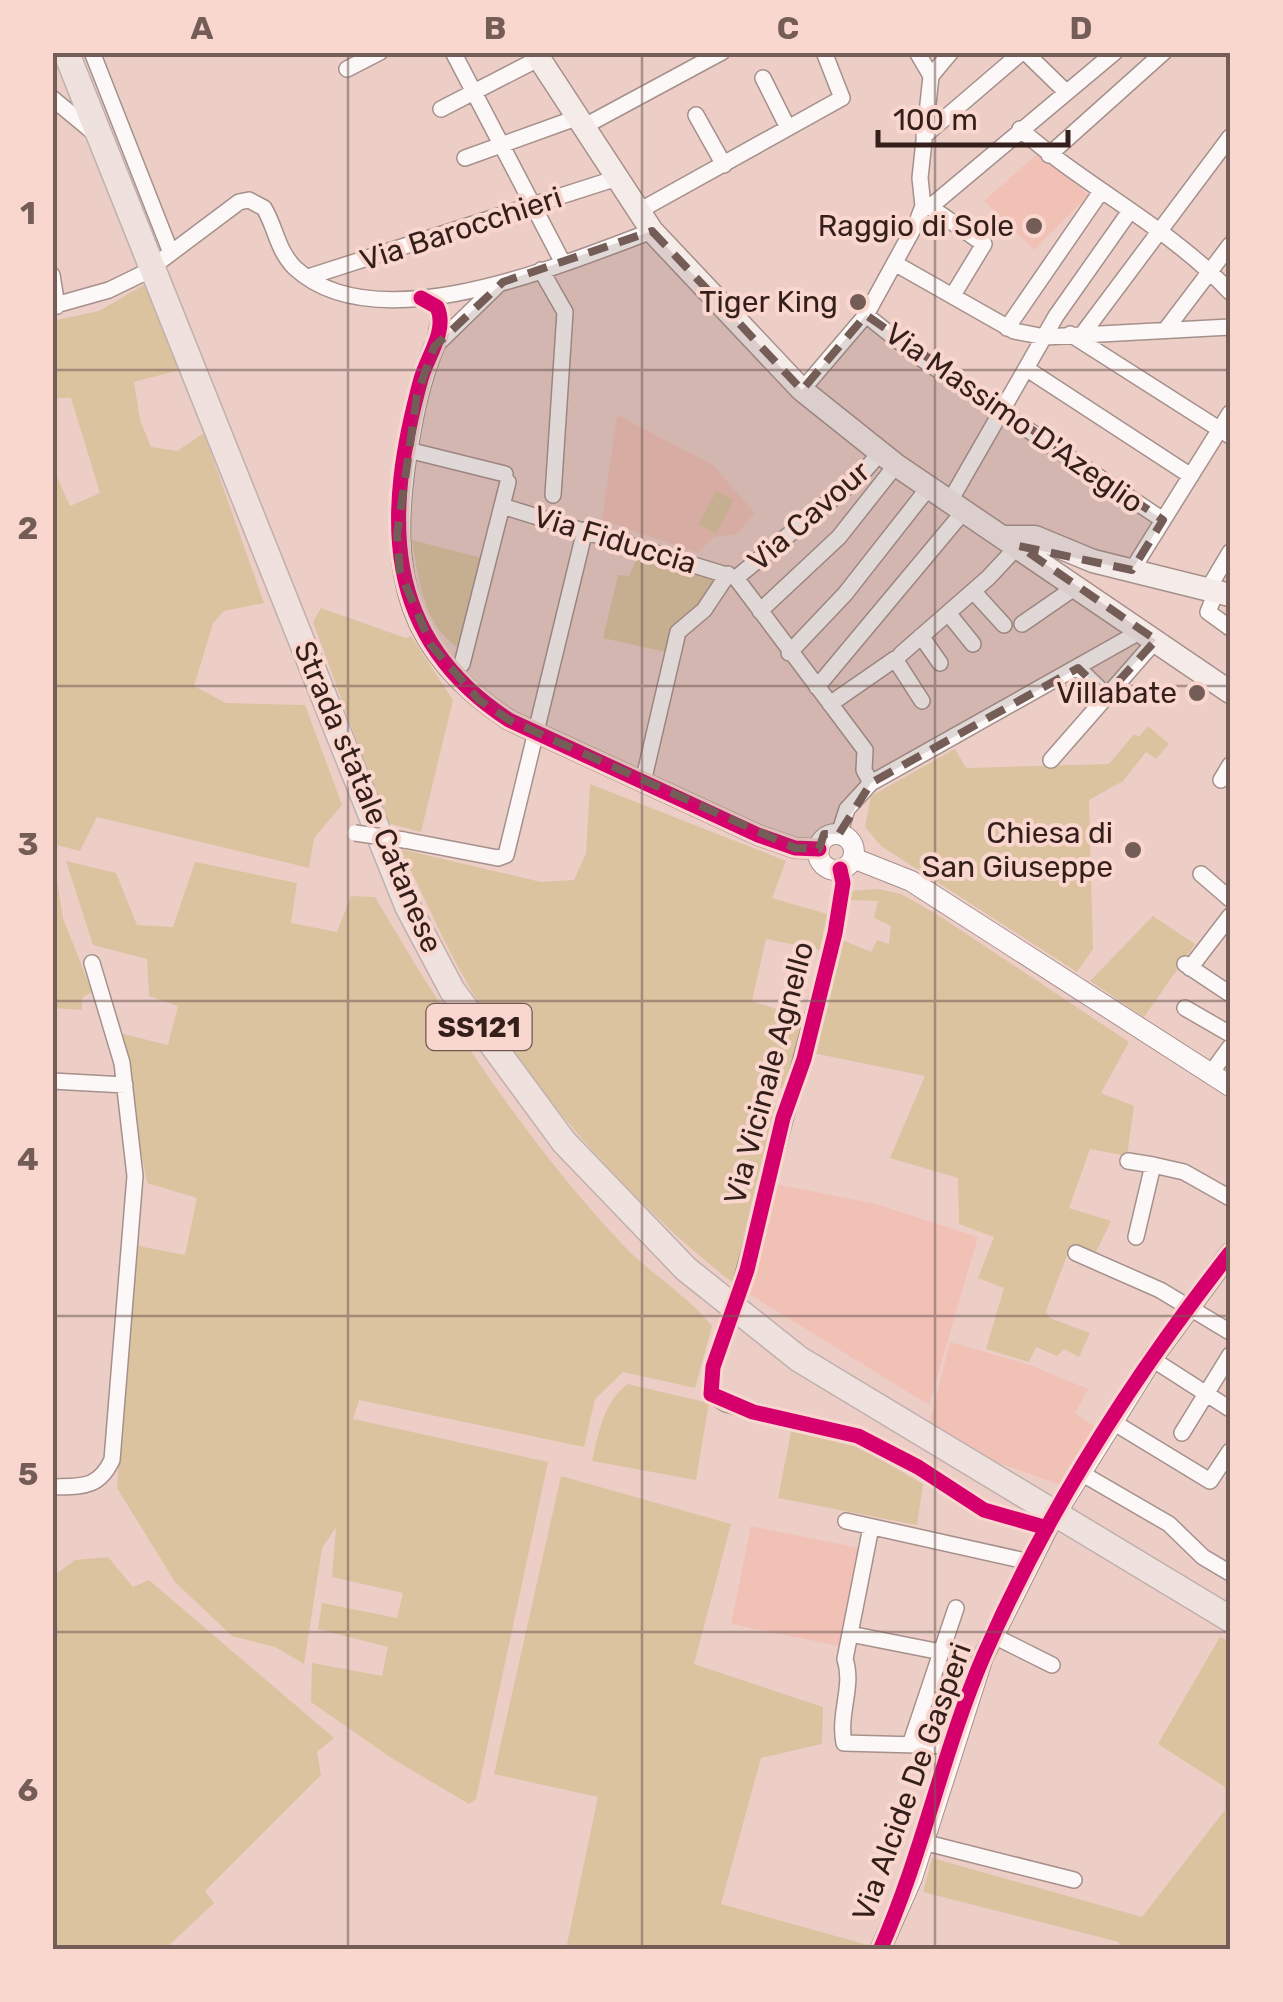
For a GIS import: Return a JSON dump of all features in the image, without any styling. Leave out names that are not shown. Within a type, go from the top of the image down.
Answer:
[{"type":"main road","name":"Strada statale Catanese","points":[[66,52],[408,907],[452,990],[564,1142],[686,1268],[799,1359],[1230,1620]]},
{"type":"main road","points":[[536,56],[645,221],[802,390],[888,459],[1230,692]]},
{"type":"main road","points":[[1012,541],[1035,537],[1094,560],[1218,592]]},
{"type":"main road","points":[[1077,586],[1094,560]]},
{"type":"street","points":[[92,52],[167,256],[239,202],[249,200],[264,208],[284,254],[308,277],[351,296],[421,298],[541,270],[645,221],[724,165],[842,98],[824,52]]},
{"type":"street","points":[[348,70],[380,52]]},
{"type":"street","points":[[453,52],[562,262]]},
{"type":"street","points":[[466,158],[578,123],[722,52]]},
{"type":"street","points":[[917,52],[931,76]]},
{"type":"street","points":[[926,207],[924,136],[931,76],[951,52]]},
{"type":"street","points":[[924,136],[1023,52],[1066,92]]},
{"type":"street","points":[[1049,155],[1164,52]]},
{"type":"street","points":[[802,390],[866,314],[926,207],[1106,55]]},
{"type":"street","points":[[441,109],[536,56]]},
{"type":"street","points":[[763,78],[788,128]]},
{"type":"street","points":[[52,98],[100,138]]},
{"type":"street","points":[[696,115],[724,165]]},
{"type":"street","points":[[1020,129],[1100,193],[1158,229],[1230,292]]},
{"type":"street","points":[[1077,333],[1230,137]]},
{"type":"street","name":"Via Barocchieri","points":[[308,277],[614,179]]},
{"type":"street","points":[[1007,328],[1100,193]]},
{"type":"street","points":[[926,207],[984,244],[952,295]]},
{"type":"street","points":[[816,687],[957,506],[1046,336],[1130,212]]},
{"type":"street","points":[[1167,328],[1230,246]]},
{"type":"street","points":[[896,264],[1007,328],[1046,336],[1230,328]]},
{"type":"street","points":[[541,270],[565,312],[552,496]]},
{"type":"street","points":[[52,275],[55,306],[109,290],[144,273]]},
{"type":"street","points":[[447,318],[502,282]]},
{"type":"street","points":[[450,292],[447,318],[417,395],[397,535],[400,572],[431,644],[451,673],[479,700],[538,733],[758,835],[795,848],[819,849]]},
{"type":"street","points":[[421,298],[432,302],[447,318]]},
{"type":"street","name":"Via Massimo D'Azeglio","points":[[866,314],[916,355],[1004,410],[1163,520]]},
{"type":"street","points":[[1077,333],[1225,432]]},
{"type":"street","points":[[1027,369],[1191,476]]},
{"type":"street","points":[[1132,570],[1191,476],[1225,432],[1230,413]]},
{"type":"street","points":[[408,450],[506,478],[462,664],[451,673]]},
{"type":"street","points":[[760,611],[839,537],[888,459]]},
{"type":"street","name":"Via Cavour","points":[[643,782],[678,632],[704,610],[732,576],[888,459]]},
{"type":"street","points":[[790,653],[845,594],[928,487]]},
{"type":"street","name":"Via Fiduccia","points":[[502,506],[732,576]]},
{"type":"street","points":[[355,834],[498,858],[506,855],[585,530]]},
{"type":"street","points":[[900,654],[973,591],[1012,541]]},
{"type":"street","points":[[1230,552],[1208,612],[1230,628]]},
{"type":"street","points":[[732,576],[865,750],[864,770],[871,784]]},
{"type":"street","points":[[1022,624],[1077,586]]},
{"type":"street","points":[[973,591],[1004,625]]},
{"type":"street","points":[[948,613],[974,644]]},
{"type":"street","points":[[921,636],[940,664]]},
{"type":"street","points":[[838,834],[848,809],[871,784],[1078,668],[1148,636]]},
{"type":"street","points":[[1051,760],[1106,695],[1148,636]]},
{"type":"street","points":[[830,704],[896,659],[922,702]]},
{"type":"street","points":[[1078,668],[1106,695]]},
{"type":"street","points":[[1222,780],[1230,764]]},
{"type":"street","points":[[846,864],[851,842],[838,834],[826,837],[819,849],[824,864],[846,864],[923,888],[1230,1086]]},
{"type":"street","name":"Via Vicinale Agnello","points":[[740,1290],[835,933],[846,864]]},
{"type":"street","points":[[1201,874],[1230,899]]},
{"type":"street","points":[[1230,916],[1188,966],[1230,994]]},
{"type":"street","points":[[52,1486],[89,1486],[103,1478],[112,1460],[135,1176],[125,1085],[112,1022],[92,963]]},
{"type":"street","points":[[1186,1008],[1230,1034]]},
{"type":"street","points":[[1211,1073],[1230,1046]]},
{"type":"street","points":[[52,1081],[125,1085]]},
{"type":"street","points":[[1128,1161],[1184,1172],[1230,1198]]},
{"type":"street","points":[[1136,1237],[1153,1165]]},
{"type":"street","points":[[1076,1252],[1190,1306],[1230,1332]]},
{"type":"street","points":[[1061,1505],[1152,1359],[1230,1254]]},
{"type":"street","points":[[726,1327],[712,1368],[712,1394],[726,1404],[858,1436],[918,1467],[984,1510],[1048,1526]]},
{"type":"street","points":[[1182,1433],[1230,1355]]},
{"type":"street","points":[[1152,1359],[1230,1409]]},
{"type":"street","points":[[1113,1422],[1210,1481],[1230,1451]]},
{"type":"street","points":[[1081,1473],[1169,1524],[1203,1557],[1230,1574]]},
{"type":"street","points":[[846,1522],[1030,1562]]},
{"type":"street","name":"Via Alcide De Gasperi","points":[[880,1950],[923,1842],[994,1636],[1048,1526]]},
{"type":"street","points":[[871,1527],[845,1658],[850,1676],[840,1726],[844,1742],[953,1746]]},
{"type":"street","points":[[910,1745],[956,1608]]},
{"type":"street","points":[[850,1634],[941,1652]]},
{"type":"street","points":[[994,1636],[1052,1665]]},
{"type":"street","points":[[923,1842],[1074,1880]]},
{"type":"highlighted area","points":[[652,231],[802,390],[866,315],[1163,520],[1132,570],[1019,546],[1156,640],[1106,695],[1078,668],[871,783],[839,834],[824,834],[819,849],[795,848],[509,720],[479,700],[431,645],[400,572],[397,535],[417,395],[434,347],[503,282]]},
{"type":"shaded area","name":"Raggio di Sole","points":[[1038,153],[1089,195],[1034,250],[984,201]]},
{"type":"shaded area","points":[[147,283],[179,370],[134,382],[140,420],[151,447],[177,451],[204,433],[264,603],[224,611],[213,623],[194,686],[226,703],[305,705],[342,805],[314,838],[309,868],[97,817],[80,851],[53,844],[53,476],[70,506],[100,493],[71,398],[53,398],[52,321],[99,311]]},
{"type":"shaded area","points":[[617,415],[713,465],[755,513],[737,534],[714,537],[698,553],[602,520]]},
{"type":"shaded area","points":[[717,491],[734,500],[716,534],[698,524]]},
{"type":"shaded area","points":[[412,540],[481,558],[458,648],[430,614]]},
{"type":"shaded area","points":[[639,553],[716,579],[666,652],[603,638],[618,575],[629,576]]},
{"type":"shaded area","points":[[321,608],[406,638],[411,636],[453,700],[421,832],[387,823],[313,622]]},
{"type":"shaded area","points":[[1148,726],[1169,744],[1156,759],[1146,752],[1123,781],[1089,800],[1093,949],[1077,972],[881,846],[865,827],[871,796],[955,749],[966,768],[1109,764],[1134,734],[1139,737]]},
{"type":"shaded area","points":[[590,784],[786,861],[772,898],[827,914],[820,950],[766,939],[752,1001],[807,1019],[790,1090],[765,1085],[759,1100],[776,1106],[732,1282],[628,1189],[535,1081],[469,987],[400,849],[541,882],[574,880],[586,853]]},
{"type":"shaded area","points":[[53,857],[63,918],[92,992],[82,998],[82,1010],[53,1008]]},
{"type":"shaded area","points":[[66,861],[116,873],[137,925],[173,927],[195,862],[297,883],[291,923],[337,932],[351,896],[375,897],[459,1033],[552,1163],[622,1244],[712,1326],[695,1388],[623,1372],[595,1399],[584,1447],[359,1400],[353,1419],[548,1462],[476,1799],[469,1804],[393,1759],[311,1702],[312,1663],[382,1676],[388,1647],[318,1629],[322,1603],[397,1618],[403,1593],[332,1577],[336,1527],[322,1548],[304,1664],[275,1647],[232,1636],[175,1582],[117,1488],[133,1245],[185,1255],[197,1198],[147,1183],[119,1033],[168,1045],[178,1006],[149,996],[147,959],[93,945]]},
{"type":"shaded area","points":[[878,889],[901,894],[938,915],[1129,1042],[1101,1093],[1134,1106],[1127,1156],[1090,1149],[1069,1208],[1111,1221],[1095,1254],[1070,1248],[1046,1311],[1050,1318],[1090,1333],[1079,1357],[1064,1349],[1057,1356],[1036,1347],[1029,1362],[986,1349],[1004,1288],[978,1278],[994,1237],[959,1224],[958,1178],[890,1158],[925,1076],[813,1053],[842,940],[871,952],[877,940],[889,944],[891,926],[874,918],[878,901],[848,900],[850,891]]},
{"type":"shaded area","points":[[1153,916],[1195,944],[1144,1017],[1090,981]]},
{"type":"shaded area","points":[[775,1184],[876,1204],[978,1237],[929,1405],[749,1294]]},
{"type":"shaded area","points":[[950,1342],[1030,1365],[1088,1389],[1075,1413],[1098,1429],[1061,1485],[998,1463],[929,1425]]},
{"type":"shaded area","points":[[628,1384],[709,1403],[696,1480],[592,1461],[608,1409]]},
{"type":"shaded area","points":[[792,1427],[842,1437],[923,1484],[917,1525],[778,1498]]},
{"type":"shaded area","points":[[561,1476],[731,1524],[694,1664],[823,1707],[822,1744],[761,1758],[721,1904],[868,1945],[867,1949],[566,1949],[598,1797],[494,1774]]},
{"type":"shaded area","points":[[751,1526],[859,1548],[839,1646],[731,1624]]},
{"type":"shaded area","points":[[108,1557],[133,1587],[149,1580],[334,1738],[317,1752],[321,1775],[205,1891],[214,1903],[165,1949],[64,1950],[53,1945],[53,1571],[56,1574],[75,1560]]},
{"type":"shaded area","points":[[1220,1637],[1230,1642],[1230,1949],[1119,1949],[1119,1942],[923,1892],[932,1858],[1142,1917],[1225,1810],[1225,1787],[1158,1744]]},
{"type":"cycle path","points":[[421,298],[437,307],[440,325],[409,429],[399,524],[403,569],[415,611],[436,650],[467,687],[509,720],[758,835],[795,848],[819,849]]},
{"type":"cycle path","points":[[840,869],[843,883],[835,933],[804,1059],[783,1118],[747,1270],[713,1367],[711,1394],[753,1412],[858,1436],[918,1467],[984,1510],[1047,1528]]},
{"type":"cycle path","points":[[880,1950],[909,1876],[956,1728],[1008,1602],[1094,1446],[1160,1347],[1230,1253]]},
{"type":"place","name":"Raggio di Sole","points":[[1034,226]]},
{"type":"place","name":"Tiger King","points":[[858,302]]},
{"type":"place","name":"Villabate","points":[[1197,693]]},
{"type":"place","name":"Chiesa di San Giuseppe","points":[[1133,850]]}]
